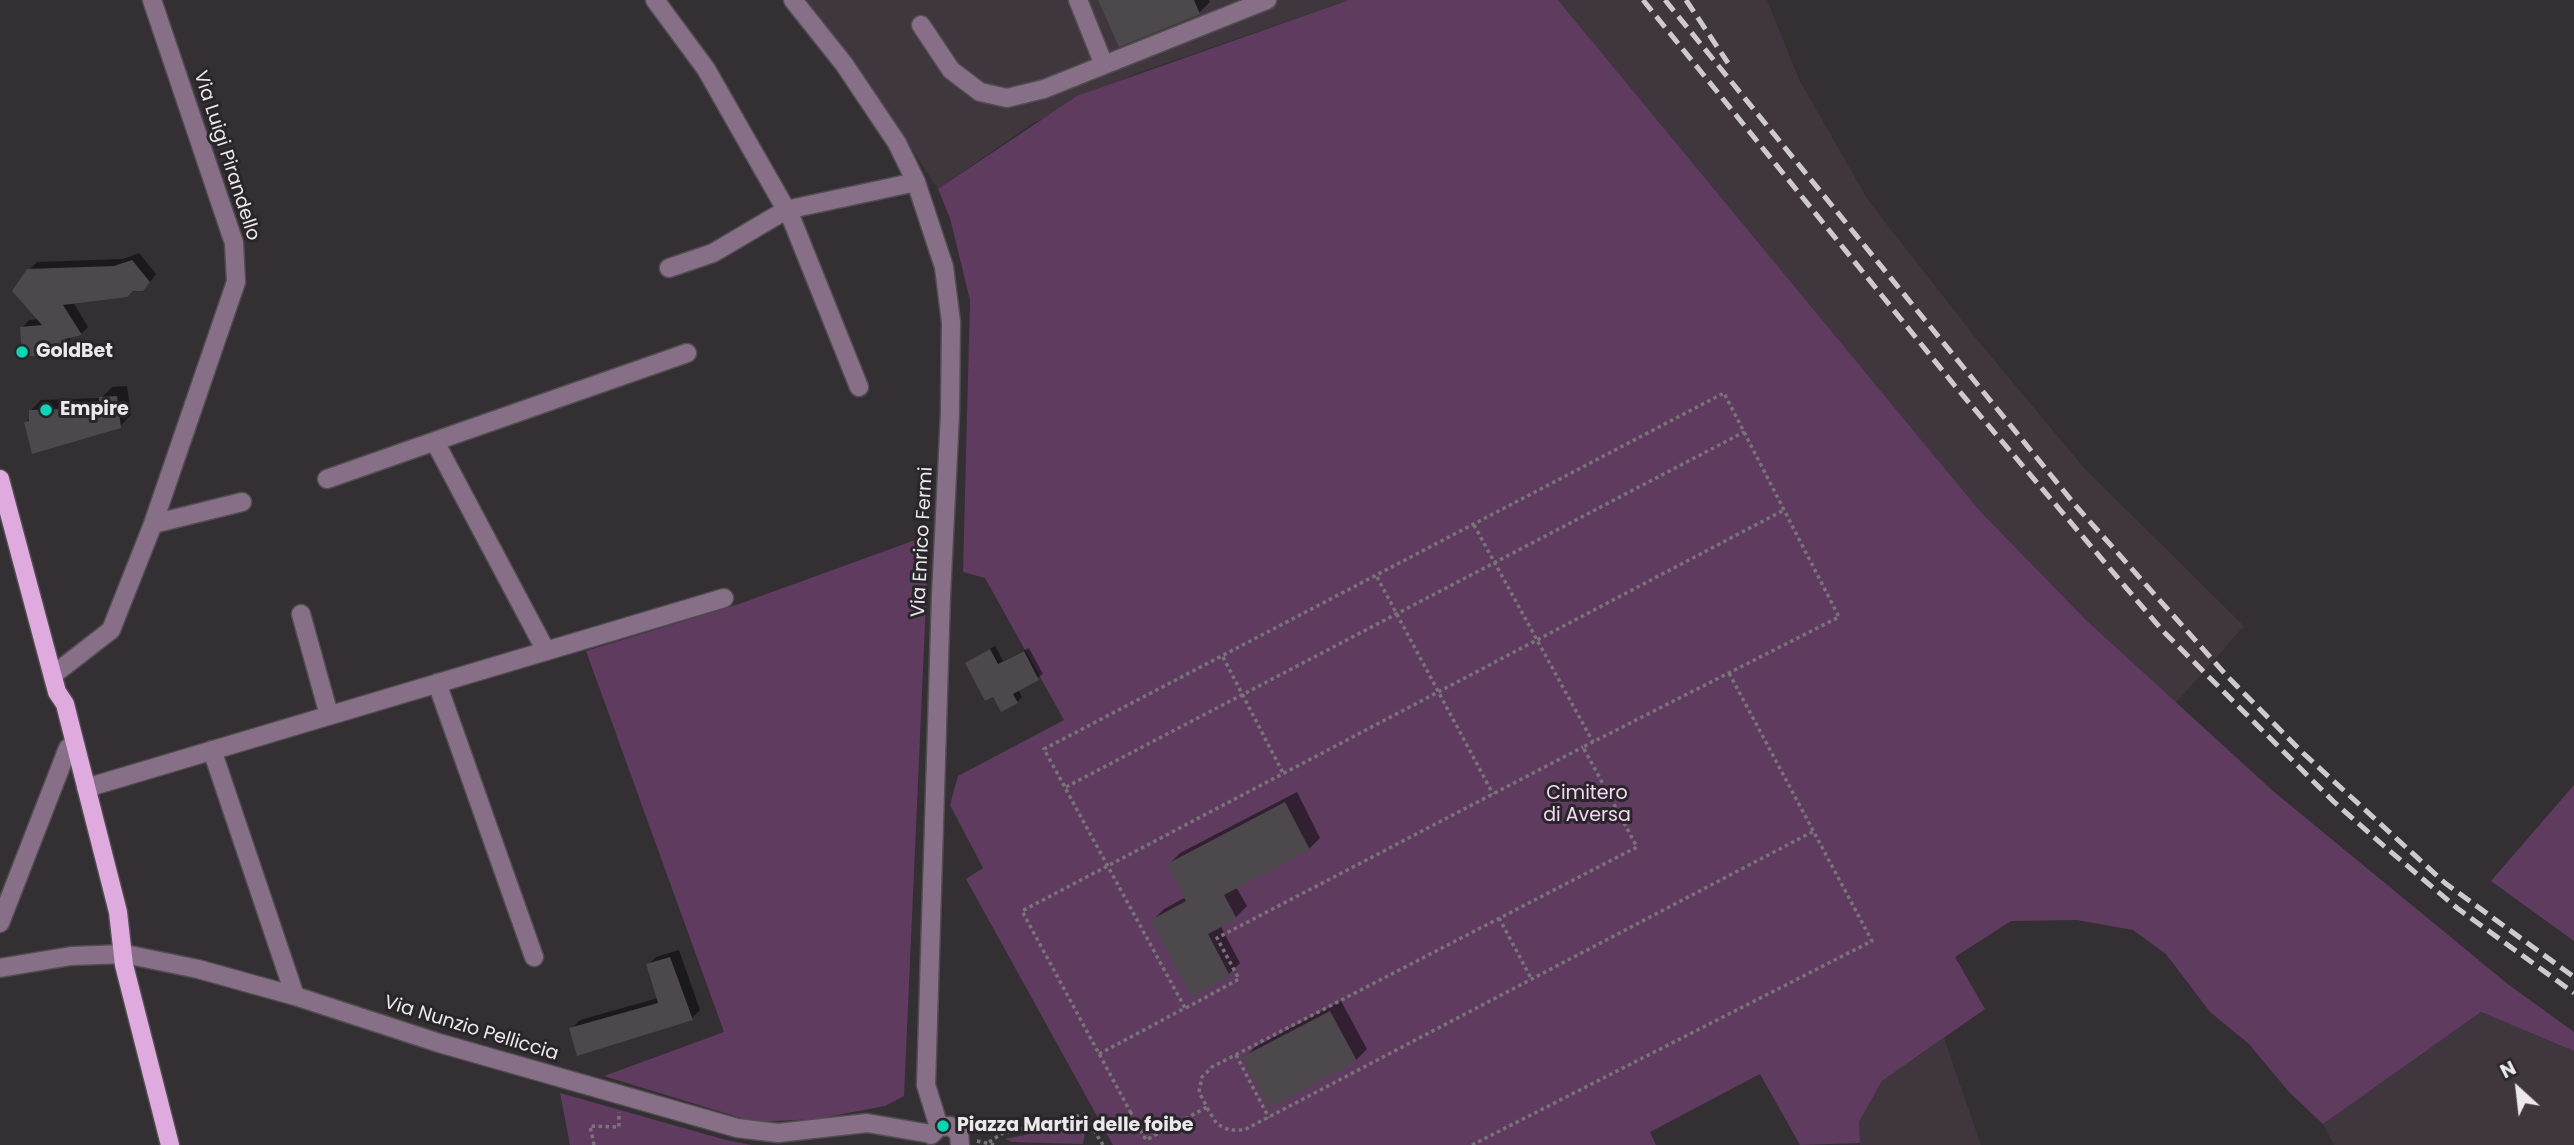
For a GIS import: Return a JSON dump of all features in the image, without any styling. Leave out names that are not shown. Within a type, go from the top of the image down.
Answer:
[{"type":"main road","points":[[1,489],[55,684],[65,704],[118,912],[125,954],[124,965],[170,1145]]},
{"type":"main road","points":[[55,684],[55,699],[111,913],[118,922]]},
{"type":"main road","points":[[125,954],[131,962],[181,1145]]},
{"type":"street","name":"Via Luigi Pirandello","points":[[55,684],[111,630],[153,524],[236,282],[238,264],[234,243],[152,0]]},
{"type":"street","points":[[655,0],[706,69],[786,210],[859,387]]},
{"type":"street","points":[[1078,0],[1104,65]]},
{"type":"street","points":[[1217,0],[1225,17]]},
{"type":"street","points":[[921,25],[951,70],[981,92],[1007,98],[1044,89],[1267,0]]},
{"type":"street","name":"Via Enrico Fermi","points":[[798,2],[897,143],[916,182],[944,267],[951,323],[926,1085],[931,1139]]},
{"type":"street","points":[[669,268],[713,253],[786,210],[916,182]]},
{"type":"street","points":[[327,478],[435,443],[687,353]]},
{"type":"street","points":[[435,443],[546,651]]},
{"type":"street","points":[[153,524],[242,502]]},
{"type":"street","points":[[86,788],[724,598]]},
{"type":"street","points":[[301,614],[329,716]]},
{"type":"street","points":[[437,683],[534,957]]},
{"type":"street","points":[[0,923],[68,748]]},
{"type":"street","points":[[212,751],[295,996]]},
{"type":"street","name":"Via Nunzio Pelliccia","points":[[0,968],[71,956],[125,954],[198,969],[295,996],[439,1043],[631,1099],[758,1132],[826,1129],[867,1123],[931,1139]]},
{"type":"street","points":[[931,1139],[950,1126],[957,1130],[960,1145]]},
{"type":"path","points":[[1099,1054],[1185,1008],[1239,979],[1217,938],[1839,617],[1724,393],[1044,749],[1185,1008]]},
{"type":"path","points":[[1066,788],[1744,432]]},
{"type":"path","points":[[1207,1107],[1146,1140],[1021,911],[1784,510]]},
{"type":"path","points":[[1474,525],[1594,742]]},
{"type":"path","points":[[1377,576],[1493,794]]},
{"type":"path","points":[[1223,657],[1283,773]]},
{"type":"path","points":[[1472,1145],[1872,941],[1729,673]]},
{"type":"path","points":[[1583,747],[1637,847],[1235,1054],[1202,1077],[1199,1092],[1217,1124],[1229,1130],[1244,1130],[1269,1118],[1814,831]]},
{"type":"path","points":[[1499,918],[1532,980]]},
{"type":"path","points":[[1235,1054],[1269,1118]]},
{"type":"path","points":[[594,1145],[590,1126],[619,1127],[619,1106],[627,1109],[631,1099]]},
{"type":"path","points":[[1095,1132],[1131,1113]]},
{"type":"path","points":[[995,1145],[989,1142],[1003,1133],[1086,1114],[1103,1145]]},
{"type":"shaded area","points":[[806,0],[1349,0],[1135,74],[1030,125],[938,189],[852,58]]},
{"type":"shaded area","points":[[1558,0],[1767,0],[1799,79],[1868,200],[1975,337],[2085,469],[2244,626],[2176,703],[2087,621],[1979,510]]},
{"type":"shaded area","points":[[2481,1012],[2574,1051],[2574,1145],[2334,1145],[2323,1124]]},
{"type":"shaded area","points":[[1944,1038],[1981,1145],[1860,1145],[1859,1122],[1882,1081]]},
{"type":"green space","name":"Cimitero di Aversa","points":[[1349,0],[1558,0],[1979,510],[2087,621],[2273,791],[2509,985],[2574,1032],[2574,1051],[2481,1012],[2323,1124],[2289,1092],[2249,1044],[2210,1012],[2166,954],[2133,930],[2077,920],[2011,921],[1955,957],[1985,1009],[1882,1081],[1859,1122],[1860,1143],[1800,1145],[1760,1074],[1650,1132],[1656,1145],[1113,1145],[966,879],[983,868],[950,805],[958,776],[1064,720],[985,578],[963,572],[970,300],[950,218],[938,189],[1077,96]]},
{"type":"green space","points":[[929,535],[904,1096],[885,1106],[816,1119],[754,1122],[604,1076],[724,1032],[586,651],[739,604]]},
{"type":"green space","points":[[2574,785],[2574,941],[2491,881]]},
{"type":"green space","points":[[560,1093],[726,1140],[752,1145],[570,1145]]},
{"type":"green space","points":[[1072,1125],[1085,1134],[1083,1144],[1012,1142],[1005,1139]]},
{"type":"building","points":[[1098,0],[1194,0],[1200,14],[1119,47]]},
{"type":"building","points":[[132,260],[150,282],[143,291],[133,291],[127,297],[63,305],[82,335],[65,339],[62,356],[22,356],[20,327],[42,325],[12,291],[27,269],[114,266]]},
{"type":"building","points":[[117,396],[121,428],[32,454],[24,422],[29,421],[29,410],[99,408],[99,397]]},
{"type":"building","points":[[990,649],[998,664],[1024,651],[1039,680],[1013,694],[1018,703],[1001,712],[993,697],[985,701],[965,663]]},
{"type":"building","points":[[1285,802],[1310,850],[1224,895],[1237,919],[1208,934],[1230,976],[1191,997],[1151,920],[1186,901],[1167,864]]},
{"type":"building","points":[[670,957],[693,1020],[577,1056],[569,1028],[658,1003],[646,964]]},
{"type":"building","points":[[1330,1011],[1357,1061],[1269,1108],[1242,1057]]},
{"type":"railway","points":[[1643,0],[1955,386],[2162,630],[2333,801],[2384,846],[2457,908],[2574,993]]},
{"type":"railway","points":[[1665,0],[2076,506],[2227,676],[2303,753],[2445,883],[2574,977]]},
{"type":"railway","points":[[1686,0],[1728,63]]},
{"type":"place","name":"GoldBet","points":[[22,352]]},
{"type":"place","name":"Empire","points":[[46,410]]},
{"type":"place","name":"Piazza Martiri delle foibe","points":[[943,1126]]}]
